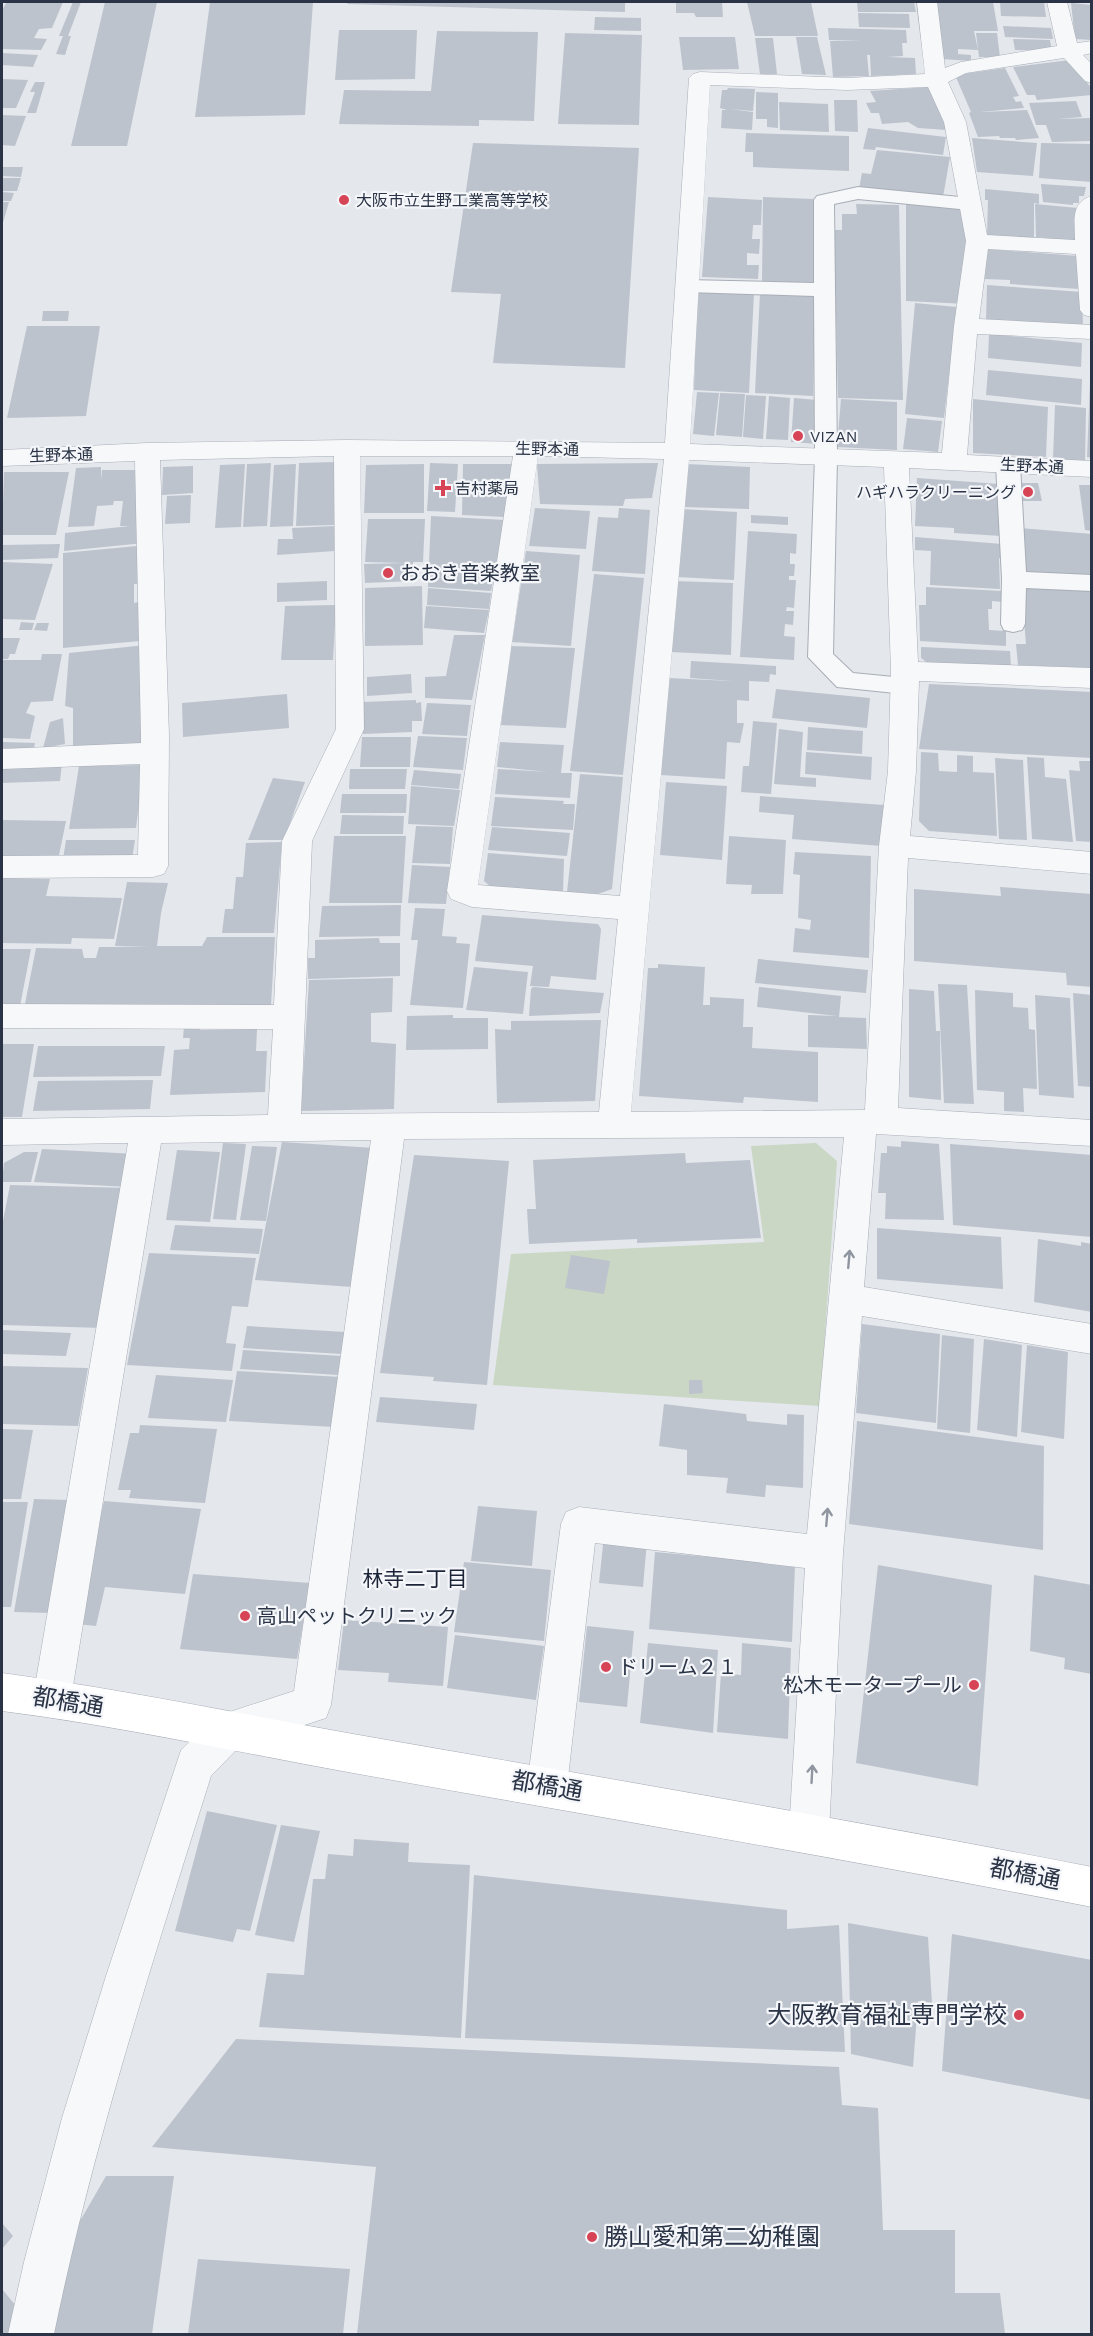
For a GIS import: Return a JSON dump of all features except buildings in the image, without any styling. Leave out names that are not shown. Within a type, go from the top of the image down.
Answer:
[{"type":"street","points":[[927,2],[936,80],[955,122],[977,241],[966,326],[954,462]]},
{"type":"street","points":[[1057,2],[1068,50],[1092,77]]},
{"type":"street","points":[[614,1124],[677,451],[700,78],[847,84],[936,80],[962,68],[1092,47]]},
{"type":"street","points":[[1091,295],[1087,248],[1087,206],[1092,203]]},
{"type":"street","points":[[977,241],[1087,248]]},
{"type":"street","points":[[966,326],[1092,332]]},
{"type":"street","points":[[284,1129],[297,841],[350,729],[347,448]]},
{"type":"street","name":"生野本通","points":[[2,458],[347,448],[527,448],[896,459],[1092,469]]},
{"type":"street","points":[[527,448],[462,891],[472,896],[634,909]]},
{"type":"street","points":[[2,867],[153,866],[154,753],[147,452]]},
{"type":"street","points":[[809,1832],[824,1553],[846,1299],[871,1122],[902,771],[905,678],[896,459]]},
{"type":"street","points":[[905,678],[1092,678]]},
{"type":"street","points":[[2,759],[154,753]]},
{"type":"street","points":[[894,846],[1092,862]]},
{"type":"street","points":[[2,1016],[289,1017]]},
{"type":"street","points":[[2,1131],[871,1122],[1092,1133]]},
{"type":"street","points":[[31,2334],[41,2282],[84,2116],[195,1764],[228,1731],[312,1705],[389,1126]]},
{"type":"street","points":[[52,1698],[147,1129]]},
{"type":"street","points":[[846,1299],[1092,1339]]},
{"type":"street","points":[[547,1786],[579,1524],[824,1553]]},
{"type":"street","name":"都橋通","points":[[2,1692],[52,1698],[228,1731],[809,1832],[1092,1887]]},
{"type":"lane","points":[[905,678],[846,681],[820,657],[826,457],[824,200],[858,192],[970,204]]},
{"type":"lane","points":[[687,286],[825,290]]},
{"type":"lane","points":[[1008,465],[1014,579],[1013,624]]},
{"type":"lane","points":[[1014,579],[1092,583]]},
{"type":"green space","points":[[816,1143],[837,1161],[820,1406],[493,1385],[511,1254],[764,1242],[751,1146]]},
{"type":"place","name":"大阪市立生野工業高等学校","points":[[344,200]]},
{"type":"place","name":"VIZAN","points":[[798,436]]},
{"type":"place","name":"吉村薬局","points":[[443,488]]},
{"type":"place","name":"ハギハラクリーニング","points":[[1028,492]]},
{"type":"place","name":"おおき音楽教室","points":[[388,573]]},
{"type":"place","name":"高山ペットクリニック","points":[[245,1616]]},
{"type":"place","name":"ドリーム２１","points":[[606,1667]]},
{"type":"place","name":"松木モータープール","points":[[974,1685]]},
{"type":"place","name":"大阪教育福祉専門学校","points":[[1019,2015]]},
{"type":"place","name":"勝山愛和第二幼稚園","points":[[592,2237]]},
{"type":"district","name":"林寺二丁目","points":[[415,1578]]}]
